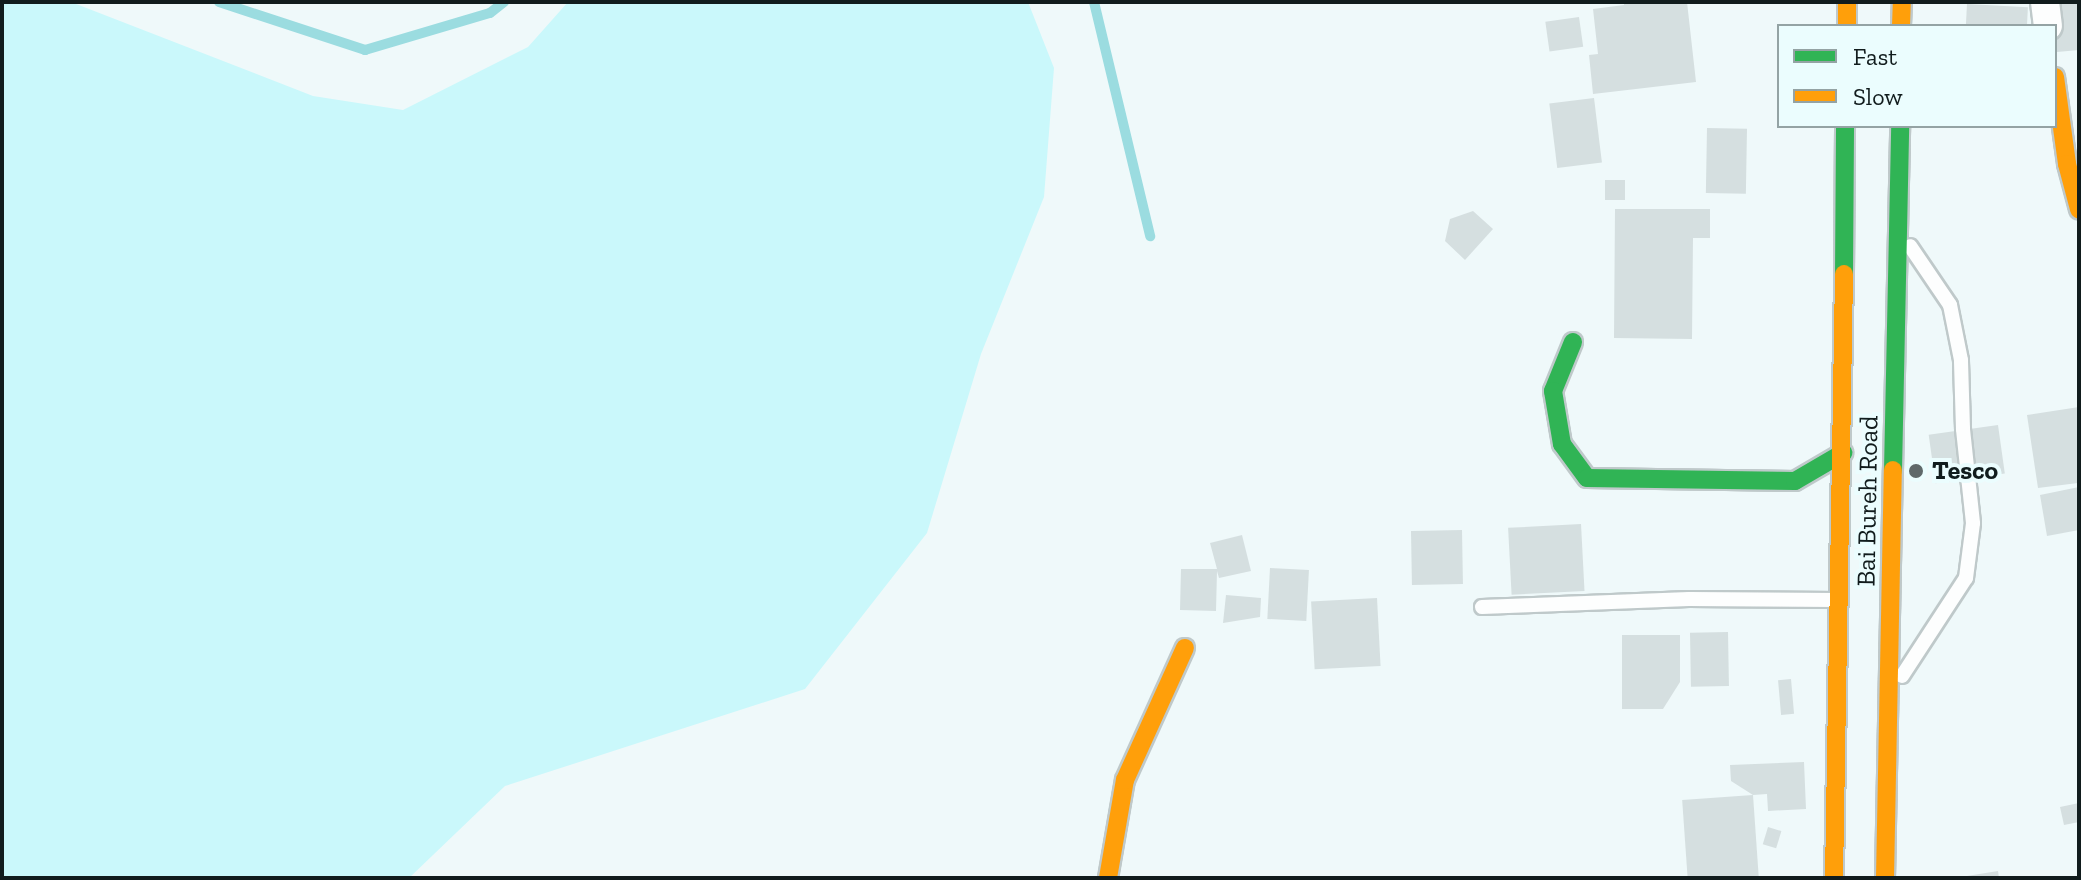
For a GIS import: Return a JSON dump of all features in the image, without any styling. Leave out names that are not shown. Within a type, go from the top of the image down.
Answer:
[{"type":"main road","points":[[1847,2],[1847,24]]},
{"type":"main road","points":[[1901,24],[1902,2]]},
{"type":"main road","points":[[2057,92],[2067,164],[2079,209]]},
{"type":"main road","name":"Bai Bureh Road","points":[[1834,878],[1841,601],[1845,128]]},
{"type":"main road","name":"Bai Bureh Road","points":[[1885,878],[1900,128]]},
{"type":"main road","points":[[1573,342],[1565,369],[1553,391],[1562,444],[1587,478],[1795,481],[1843,453]]},
{"type":"main road","points":[[1108,878],[1125,780],[1185,648]]},
{"type":"street","points":[[2045,2],[2048,24]]},
{"type":"lane","points":[[1889,695],[1966,578],[1973,523],[1963,429],[1961,360],[1950,305],[1899,229]]},
{"type":"lane","points":[[1482,607],[1689,599],[1841,601]]},
{"type":"shaded area","points":[[2,2],[71,2],[313,96],[403,110],[528,47],[568,2],[1028,2],[1054,68],[1044,197],[981,354],[927,533],[805,689],[505,786],[409,878],[2,878]]},
{"type":"building","points":[[1624,2],[1687,2],[1696,82],[1593,94],[1589,55],[1598,54],[1593,9],[1624,5]]},
{"type":"building","points":[[2054,2],[2079,2],[2079,50],[2057,52]]},
{"type":"building","points":[[1967,4],[2028,7],[2027,24],[1966,24]]},
{"type":"building","points":[[1579,17],[1583,47],[1550,51],[1545,22]]},
{"type":"building","points":[[1594,98],[1602,163],[1557,168],[1549,103]]},
{"type":"building","points":[[1707,128],[1747,129],[1746,194],[1706,193]]},
{"type":"building","points":[[1605,180],[1625,180],[1625,200],[1605,200]]},
{"type":"building","points":[[1615,209],[1710,209],[1710,238],[1693,238],[1692,339],[1614,338]]},
{"type":"building","points":[[1473,211],[1493,229],[1465,260],[1445,241],[1450,219]]},
{"type":"building","points":[[2079,407],[2078,483],[2038,488],[2027,415]]},
{"type":"building","points":[[1998,425],[2005,474],[1936,483],[1929,435]]},
{"type":"building","points":[[2079,487],[2079,530],[2047,536],[2040,495]]},
{"type":"building","points":[[1581,524],[1585,591],[1512,595],[1508,528]]},
{"type":"building","points":[[1462,530],[1463,584],[1412,585],[1411,531]]},
{"type":"building","points":[[1242,535],[1251,571],[1219,578],[1217,571],[1216,611],[1180,610],[1181,569],[1217,569],[1210,543]]},
{"type":"building","points":[[1270,568],[1309,570],[1306,621],[1267,619]]},
{"type":"building","points":[[1226,595],[1261,598],[1260,617],[1223,623]]},
{"type":"building","points":[[1377,598],[1381,666],[1315,669],[1311,601]]},
{"type":"building","points":[[1728,632],[1729,686],[1691,687],[1690,633]]},
{"type":"building","points":[[1622,635],[1680,635],[1680,682],[1663,709],[1622,709]]},
{"type":"building","points":[[1791,679],[1794,714],[1781,715],[1778,680]]},
{"type":"building","points":[[1804,762],[1806,809],[1768,811],[1767,794],[1753,795],[1731,781],[1730,765]]},
{"type":"building","points":[[1753,795],[1759,878],[1688,878],[1682,800]]},
{"type":"building","points":[[2079,803],[2079,822],[2064,825],[2060,807]]},
{"type":"building","points":[[1768,827],[1781,831],[1776,848],[1763,844]]},
{"type":"building","points":[[1998,871],[1999,878],[1967,878],[1967,876]]},
{"type":"waterway","points":[[219,2],[365,50],[490,13],[504,2]]},
{"type":"waterway","points":[[1094,2],[1150,236]]},
{"type":"traffic: fast","points":[[1844,274],[1845,128]]},
{"type":"traffic: fast","points":[[1893,470],[1900,128]]},
{"type":"traffic: fast","points":[[1573,342],[1553,391],[1562,444],[1587,478],[1795,481],[1843,453]]},
{"type":"traffic: slow","points":[[1847,2],[1847,24]]},
{"type":"traffic: slow","points":[[1901,24],[1902,2]]},
{"type":"traffic: slow","points":[[2057,92],[2067,164],[2079,209]]},
{"type":"traffic: slow","points":[[1834,878],[1844,274]]},
{"type":"traffic: slow","points":[[1885,878],[1893,470]]},
{"type":"traffic: slow","points":[[1108,878],[1125,780],[1185,648]]},
{"type":"place","name":"Tesco","points":[[1916,471]]}]
